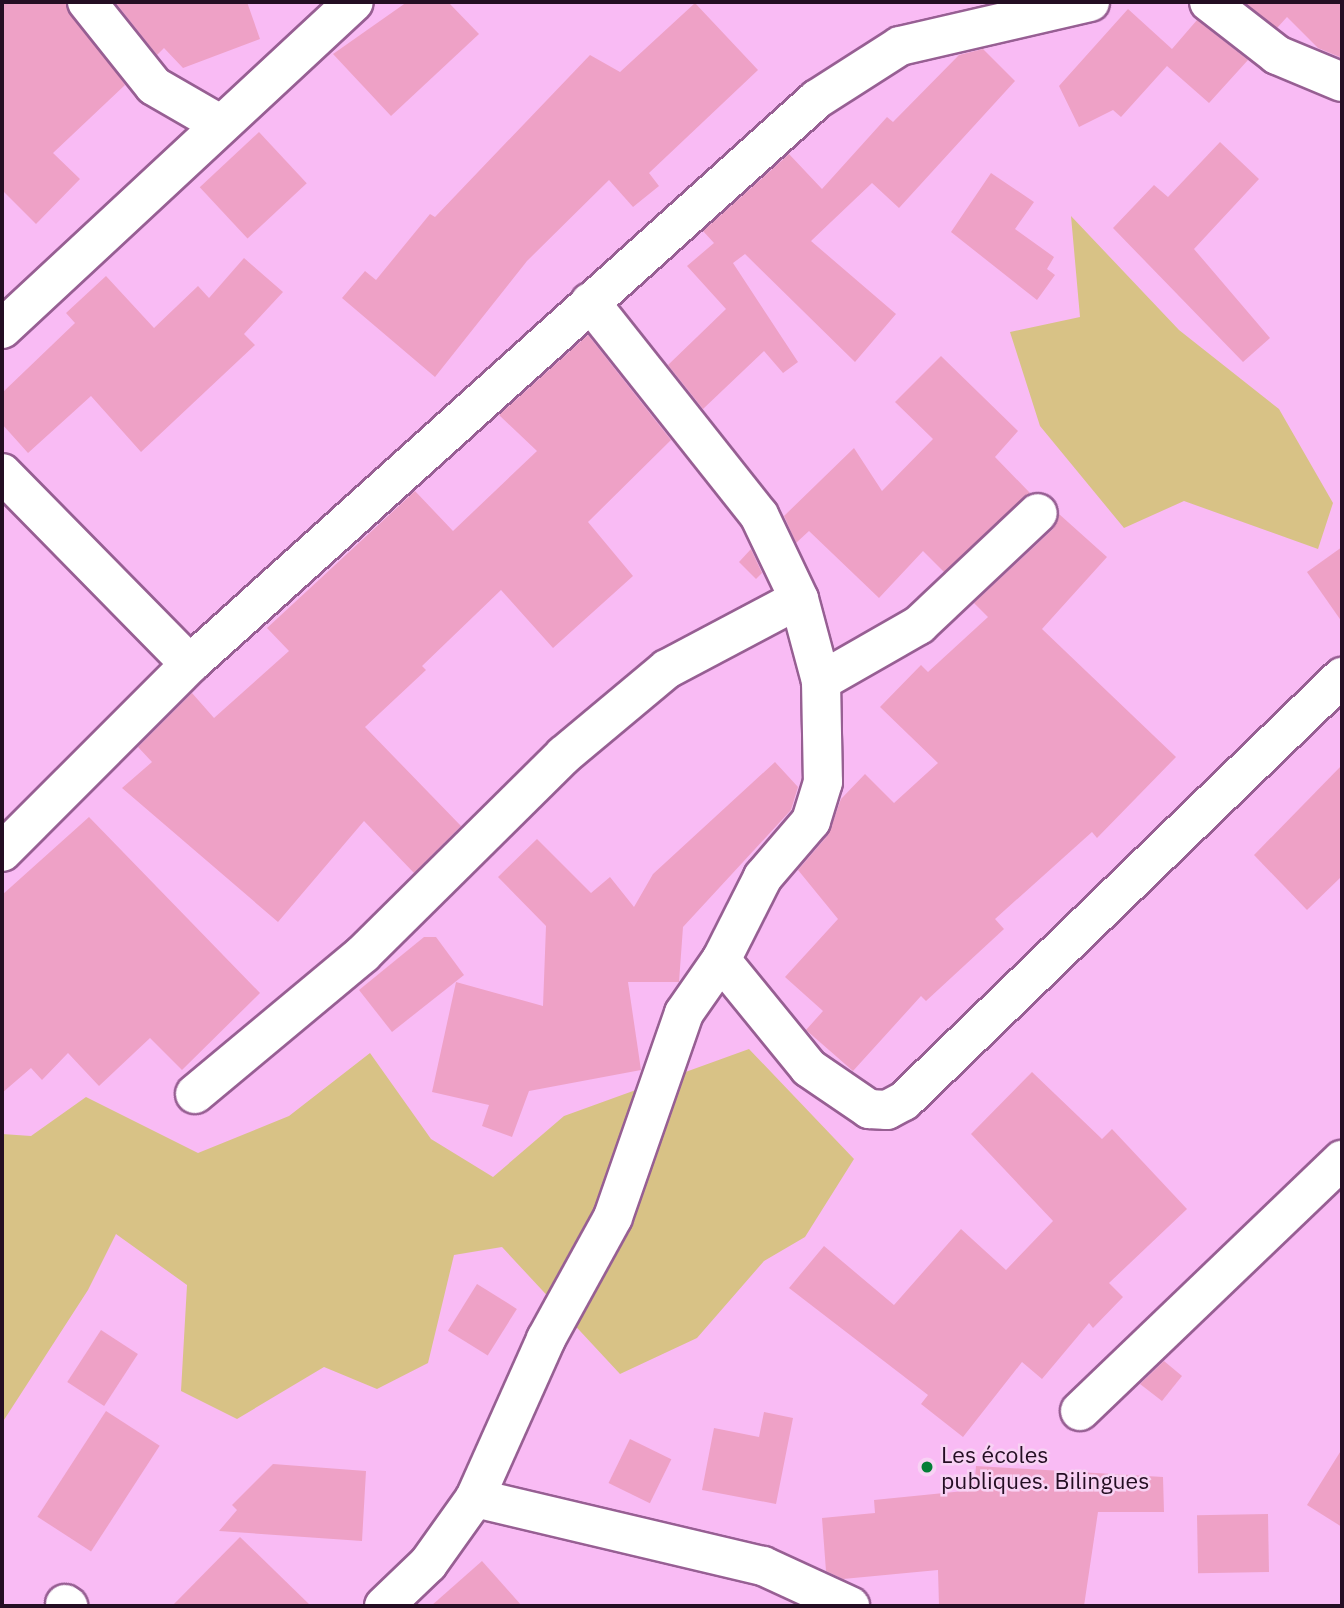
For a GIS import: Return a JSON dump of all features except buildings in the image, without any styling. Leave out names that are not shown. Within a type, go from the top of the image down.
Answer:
[{"type":"street","points":[[87,2],[154,86],[218,123]]},
{"type":"street","points":[[2,329],[218,123],[354,2]]},
{"type":"street","points":[[2,852],[190,664],[817,99],[882,53],[1090,2]]},
{"type":"street","points":[[1209,2],[1277,55],[1342,82]]},
{"type":"street","points":[[384,1606],[428,1564],[475,1498],[546,1339],[613,1217],[684,1013],[722,960],[763,877],[811,821],[824,782],[821,681],[799,599],[759,515],[590,302]]},
{"type":"street","points":[[2,472],[190,664]]},
{"type":"street","points":[[821,681],[919,625],[1038,513]]},
{"type":"street","points":[[195,1094],[252,1053],[363,954],[564,755],[667,669],[799,599]]},
{"type":"street","points":[[722,960],[809,1068],[869,1109],[887,1110],[904,1101],[1341,679]]},
{"type":"street","points":[[1080,1411],[1342,1160]]},
{"type":"street","points":[[475,1498],[763,1566],[850,1606]]},
{"type":"shaded area","points":[[1071,216],[1179,330],[1279,409],[1333,503],[1318,549],[1184,501],[1124,528],[1040,426],[1010,332],[1080,317]]},
{"type":"shaded area","points":[[749,1049],[854,1159],[805,1237],[764,1261],[697,1338],[620,1374],[502,1247],[454,1255],[428,1363],[377,1389],[324,1367],[237,1419],[181,1391],[187,1285],[116,1234],[88,1290],[2,1423],[2,1134],[31,1136],[86,1097],[198,1153],[289,1116],[370,1053],[431,1139],[493,1177],[564,1116]]},
{"type":"place","name":"Les écoles publiques. Bilingues","points":[[927,1467]]}]
